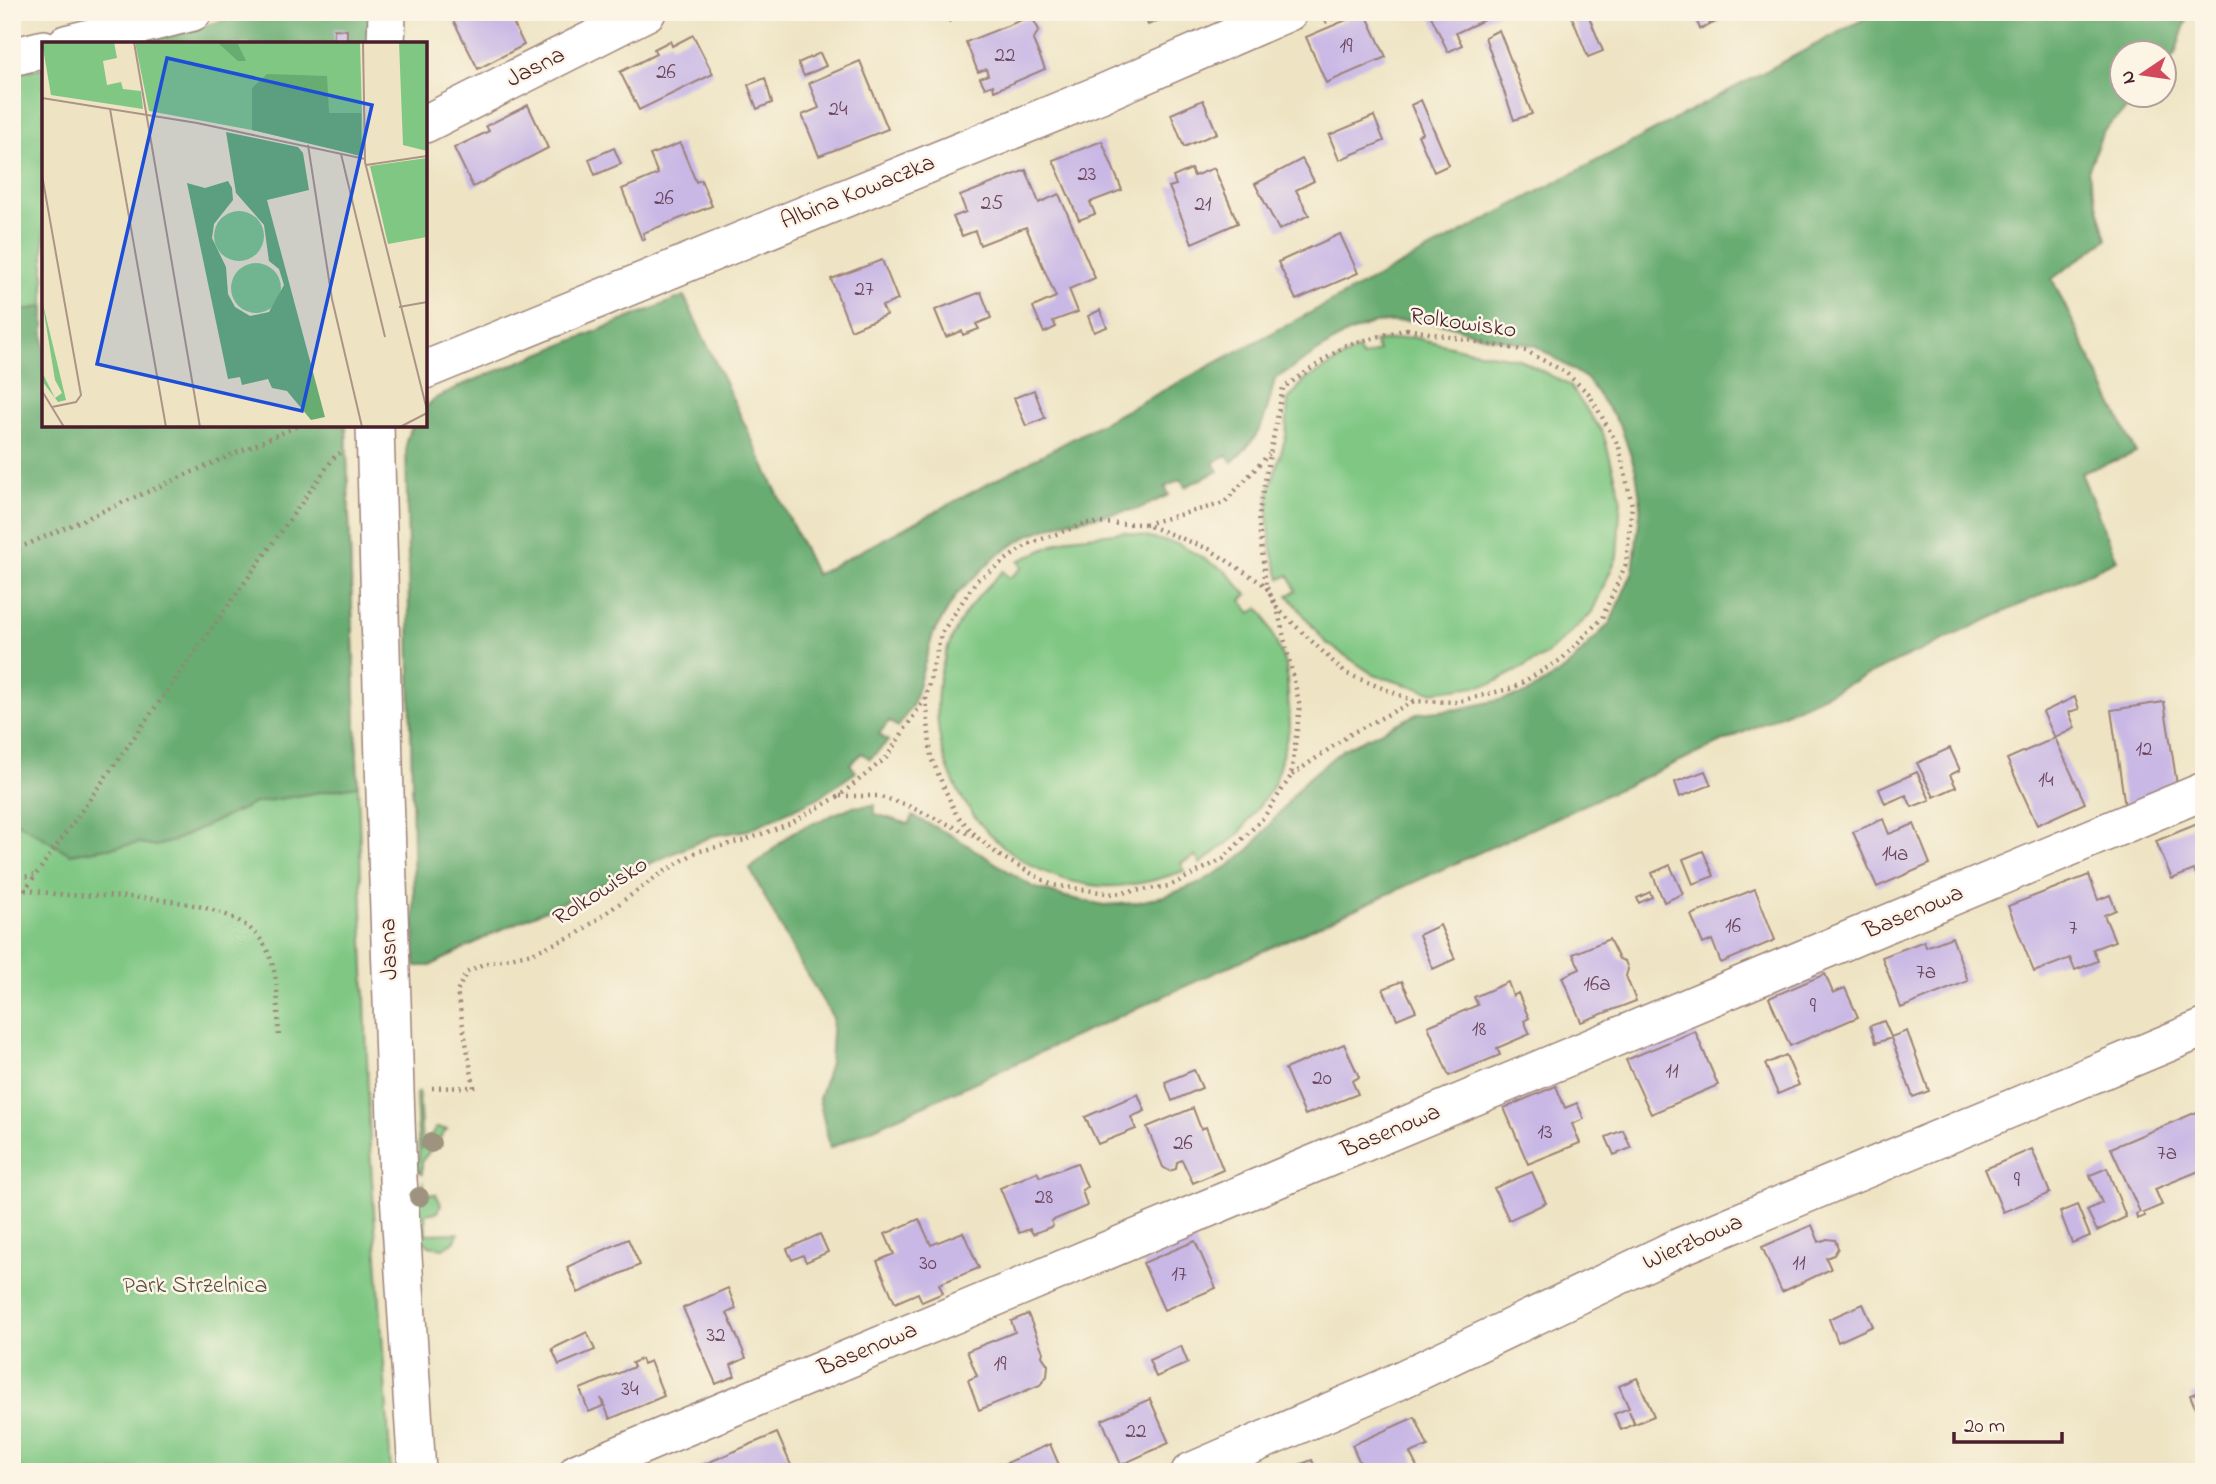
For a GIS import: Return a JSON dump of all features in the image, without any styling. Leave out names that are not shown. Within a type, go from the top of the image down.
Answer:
[{"type":"street","points":[[74,42],[193,12]]},
{"type":"street","points":[[386,42],[387,12]]},
{"type":"street","name":"Jasna","points":[[427,123],[647,12]]},
{"type":"street","name":"Albina Kowaczka","points":[[427,369],[1091,98],[1289,12]]},
{"type":"street","points":[[12,57],[42,50]]},
{"type":"street","name":"Jasna","points":[[375,433],[398,1179],[417,1472]]},
{"type":"street","name":"Basenowa","points":[[578,1472],[2204,791]]},
{"type":"street","name":"Wierzbowa","points":[[1190,1472],[1384,1388],[1677,1248],[2204,1028]]},
{"type":"path","points":[[948,21],[967,12]]},
{"type":"path","name":"Rolkowisko","points":[[1277,608],[1345,673],[1414,701],[1455,702],[1513,688],[1562,659],[1602,618],[1626,564],[1632,505],[1619,447],[1589,394],[1565,372],[1526,351],[1407,329],[1346,345],[1283,388],[1258,517],[1266,586],[1277,608],[1300,706],[1291,776]]},
{"type":"path","points":[[12,551],[295,427]]},
{"type":"path","points":[[12,908],[335,456],[375,433]]},
{"type":"path","name":"Rolkowisko","points":[[1270,454],[1224,503],[1144,524],[1087,523],[1028,544],[976,581],[941,634],[926,697],[932,758],[956,814],[978,838],[1000,856],[1052,886],[1114,894],[1169,886],[1223,859],[1264,817],[1291,776],[1352,733],[1414,701]]},
{"type":"path","name":"Rolkowisko","points":[[1144,524],[1209,549],[1266,586]]},
{"type":"path","name":"Rolkowisko","points":[[424,1088],[474,1087],[457,992],[466,973],[483,964],[532,953],[577,934],[696,852],[746,840],[791,823],[839,796],[886,758],[926,697]]},
{"type":"path","name":"Rolkowisko","points":[[839,796],[877,796],[978,838]]},
{"type":"path","points":[[12,879],[35,875]]},
{"type":"path","points":[[25,890],[148,898],[186,904],[231,918],[249,928],[261,940],[276,982],[279,1038]]},
{"type":"green space","points":[[255,12],[370,12],[369,42],[142,42]]},
{"type":"green space","points":[[1877,12],[2189,12],[2178,45],[2178,38],[2108,38],[2108,108],[2128,108],[2103,131],[2088,171],[2107,239],[2052,279],[2136,453],[2081,473],[2117,560],[830,1148],[819,1099],[830,1062],[833,1018],[797,958],[750,869],[793,832],[851,807],[875,805],[875,814],[909,824],[913,816],[955,837],[1033,887],[1066,897],[1104,905],[1135,903],[1168,895],[1201,882],[1230,865],[1251,848],[1303,783],[1342,750],[1419,713],[1459,709],[1526,694],[1565,669],[1610,623],[1633,571],[1641,505],[1636,471],[1621,427],[1587,379],[1536,346],[1479,335],[1445,324],[1416,320],[1374,323],[1344,335],[1275,379],[1257,434],[1232,462],[1227,455],[1213,463],[1218,471],[1185,487],[1181,479],[1165,487],[1169,495],[1138,509],[1065,522],[1031,534],[997,555],[957,594],[933,634],[913,704],[898,727],[889,721],[879,734],[888,741],[870,759],[862,753],[850,764],[856,772],[818,798],[748,830],[712,836],[498,931],[430,966],[415,966],[406,441],[412,427],[427,427],[427,406],[434,399],[462,385],[684,296],[816,575]]},
{"type":"green space","name":"Park Strzelnica","points":[[42,67],[42,427],[346,427],[370,1149],[391,1472],[12,1472],[12,74]]},
{"type":"green space","points":[[42,306],[42,427],[346,427],[358,786],[255,803],[173,841],[156,846],[140,843],[70,854],[12,819],[12,313]]},
{"type":"green space","points":[[1412,337],[1519,359],[1569,385],[1603,433],[1621,497],[1617,557],[1591,614],[1545,656],[1491,684],[1431,692],[1374,675],[1325,642],[1288,595],[1296,591],[1289,575],[1280,579],[1271,547],[1269,492],[1286,436],[1288,400],[1304,381],[1358,349],[1362,357],[1379,351],[1374,342]]},
{"type":"green space","points":[[1124,532],[1178,544],[1227,572],[1247,595],[1241,600],[1251,613],[1258,608],[1264,614],[1286,666],[1290,726],[1274,785],[1239,834],[1200,864],[1196,856],[1181,863],[1184,871],[1143,883],[1100,886],[1055,876],[1016,856],[984,828],[959,792],[943,753],[937,710],[942,667],[959,624],[974,602],[1003,571],[1009,578],[1022,568],[1018,561],[1069,538]]},
{"type":"green space","points":[[419,1092],[422,1148],[436,1128],[447,1129],[422,1161],[422,1174],[417,1170],[416,1161],[419,1157],[416,1094]]},
{"type":"green space","points":[[423,1183],[424,1194],[436,1194],[441,1204],[438,1212],[425,1214],[426,1234],[458,1233],[455,1241],[443,1248],[429,1246],[415,1233],[413,1199]]},
{"type":"building","points":[[449,12],[508,12],[524,45],[478,69]]},
{"type":"building","points":[[1143,12],[1171,12],[1172,15],[1148,25]]},
{"type":"building","points":[[1365,12],[1386,57],[1326,83],[1306,37]]},
{"type":"building","points":[[1429,12],[1501,12],[1456,33],[1462,45],[1448,52]]},
{"type":"building","points":[[1587,12],[1603,51],[1588,57],[1572,17]]},
{"type":"building","points":[[1693,12],[1705,12],[1710,25],[1700,29]]},
{"type":"building","points":[[1706,12],[1727,12],[1729,16],[1712,24]]},
{"type":"building","points":[[1024,19],[1034,21],[1039,30],[1033,40],[1045,69],[994,91],[993,85],[985,88],[980,78],[988,75],[986,69],[978,72],[966,42]]},
{"type":"building","points":[[334,29],[347,30],[347,42],[334,42]]},
{"type":"building","points":[[1499,30],[1532,114],[1514,120],[1485,37]]},
{"type":"building","points":[[693,35],[713,74],[639,110],[620,72],[656,54],[654,49],[670,41],[672,46]]},
{"type":"building","points":[[820,53],[826,66],[804,76],[798,63]]},
{"type":"building","points":[[860,61],[888,129],[819,156],[802,115],[819,108],[809,83]]},
{"type":"building","points":[[765,78],[772,103],[757,109],[748,85]]},
{"type":"building","points":[[1203,100],[1217,133],[1184,147],[1171,114]]},
{"type":"building","points":[[1421,100],[1449,165],[1434,172],[1418,135],[1423,133],[1411,105]]},
{"type":"building","points":[[528,105],[548,148],[473,187],[454,148],[489,131],[486,126]]},
{"type":"building","points":[[1374,116],[1384,141],[1339,160],[1329,135]]},
{"type":"building","points":[[1102,141],[1122,190],[1090,202],[1095,214],[1079,220],[1053,160]]},
{"type":"building","points":[[680,143],[696,182],[701,180],[712,206],[643,233],[645,239],[642,240],[622,189],[658,174],[650,155]]},
{"type":"building","points":[[614,148],[621,164],[595,175],[589,159]]},
{"type":"building","points":[[1302,159],[1314,181],[1296,190],[1309,215],[1279,230],[1255,184]]},
{"type":"building","points":[[1214,168],[1238,223],[1192,243],[1169,187],[1176,185],[1173,177],[1191,169],[1194,176]]},
{"type":"building","points":[[1026,170],[1039,203],[1059,194],[1095,278],[1069,289],[1078,312],[1053,321],[1056,327],[1044,333],[1033,307],[1056,297],[1026,227],[980,245],[975,231],[962,236],[953,217],[966,212],[960,196]]},
{"type":"building","points":[[1340,234],[1358,273],[1296,300],[1278,262]]},
{"type":"building","points":[[882,260],[898,300],[882,306],[886,315],[851,330],[831,279]]},
{"type":"building","points":[[981,292],[991,318],[976,324],[979,329],[946,337],[935,310]]},
{"type":"building","points":[[1100,310],[1107,327],[1094,332],[1088,316]]},
{"type":"building","points":[[1034,390],[1045,418],[1026,426],[1014,398]]},
{"type":"building","points":[[2075,697],[2079,709],[2069,712],[2075,728],[2055,738],[2043,712]]},
{"type":"building","points":[[2164,702],[2178,791],[2125,807],[2111,710]]},
{"type":"building","points":[[2055,738],[2085,803],[2037,825],[2007,759]]},
{"type":"building","points":[[1950,748],[1960,770],[1950,775],[1956,787],[1934,797],[1917,763]]},
{"type":"building","points":[[1705,771],[1711,785],[1680,797],[1675,782]]},
{"type":"building","points":[[1917,772],[1930,800],[1912,807],[1906,795],[1885,804],[1879,789]]},
{"type":"building","points":[[1883,819],[1889,834],[1914,824],[1930,864],[1877,887],[1853,832]]},
{"type":"building","points":[[2202,822],[2204,876],[2198,878],[2194,870],[2172,879],[2156,841]]},
{"type":"building","points":[[1703,851],[1714,876],[1693,884],[1683,859]]},
{"type":"building","points":[[1670,865],[1683,894],[1664,902],[1652,873]]},
{"type":"building","points":[[2089,875],[2098,900],[2110,895],[2116,910],[2104,915],[2115,941],[2093,949],[2098,961],[2075,970],[2070,958],[2034,972],[2008,906]]},
{"type":"building","points":[[1755,889],[1775,940],[1721,963],[1712,940],[1703,944],[1691,915]]},
{"type":"building","points":[[1650,892],[1652,897],[1639,903],[1637,898]]},
{"type":"building","points":[[1440,925],[1455,959],[1433,969],[1419,935]]},
{"type":"building","points":[[1952,937],[1968,981],[1901,1008],[1882,957],[1924,941],[1926,947]]},
{"type":"building","points":[[1609,939],[1619,959],[1625,961],[1628,969],[1626,976],[1636,1001],[1581,1022],[1562,977],[1580,969],[1573,954]]},
{"type":"building","points":[[1825,974],[1833,993],[1845,988],[1858,1017],[1790,1046],[1769,998]]},
{"type":"building","points":[[1402,981],[1416,1011],[1397,1019],[1383,989]]},
{"type":"building","points":[[1508,982],[1513,996],[1518,993],[1529,1018],[1524,1021],[1530,1034],[1497,1048],[1500,1055],[1449,1076],[1428,1026],[1478,1005],[1474,997]]},
{"type":"building","points":[[1884,1021],[1891,1037],[1907,1031],[1929,1091],[1913,1097],[1891,1038],[1876,1043],[1870,1026]]},
{"type":"building","points":[[1695,1031],[1718,1085],[1651,1114],[1626,1060]]},
{"type":"building","points":[[1344,1044],[1359,1077],[1352,1081],[1358,1094],[1305,1115],[1285,1069]]},
{"type":"building","points":[[1786,1055],[1799,1085],[1778,1094],[1765,1064]]},
{"type":"building","points":[[1194,1070],[1202,1088],[1172,1101],[1165,1082]]},
{"type":"building","points":[[1556,1086],[1565,1108],[1577,1103],[1584,1119],[1572,1124],[1580,1143],[1528,1164],[1504,1108]]},
{"type":"building","points":[[1138,1094],[1145,1111],[1131,1117],[1136,1129],[1098,1144],[1085,1117]]},
{"type":"building","points":[[1193,1108],[1201,1129],[1206,1127],[1223,1170],[1193,1183],[1182,1160],[1177,1162],[1176,1169],[1169,1171],[1163,1167],[1147,1127]]},
{"type":"building","points":[[2204,1109],[2204,1169],[2155,1189],[2162,1205],[2143,1213],[2145,1216],[2137,1219],[2136,1214],[2140,1212],[2111,1148]]},
{"type":"building","points":[[1623,1130],[1631,1148],[1614,1155],[1606,1137]]},
{"type":"building","points":[[2032,1149],[2050,1193],[2003,1212],[1985,1169]]},
{"type":"building","points":[[1077,1163],[1087,1187],[1082,1190],[1087,1206],[1051,1221],[1053,1226],[1033,1234],[1030,1229],[1019,1233],[1000,1188],[1037,1172],[1040,1177]]},
{"type":"building","points":[[2107,1168],[2126,1217],[2097,1231],[2087,1210],[2102,1203],[2090,1175]]},
{"type":"building","points":[[1532,1172],[1546,1203],[1509,1220],[1494,1188]]},
{"type":"building","points":[[2077,1205],[2090,1236],[2072,1243],[2060,1212]]},
{"type":"building","points":[[919,1219],[931,1245],[963,1232],[979,1268],[939,1284],[943,1293],[922,1302],[918,1293],[895,1303],[877,1261],[894,1254],[885,1234]]},
{"type":"building","points":[[1812,1225],[1819,1242],[1835,1240],[1838,1248],[1834,1255],[1826,1258],[1831,1269],[1782,1292],[1762,1247]]},
{"type":"building","points":[[820,1234],[828,1252],[806,1262],[803,1255],[792,1260],[787,1249]]},
{"type":"building","points":[[628,1239],[640,1265],[578,1293],[567,1267]]},
{"type":"building","points":[[1195,1241],[1216,1288],[1164,1310],[1143,1263]]},
{"type":"building","points":[[728,1288],[736,1309],[727,1313],[746,1358],[731,1365],[735,1376],[716,1384],[683,1308]]},
{"type":"building","points":[[1863,1304],[1873,1326],[1838,1342],[1829,1319]]},
{"type":"building","points":[[1028,1314],[1043,1352],[1042,1356],[1048,1365],[1047,1376],[1040,1385],[979,1410],[968,1380],[977,1376],[967,1351],[1015,1332],[1011,1321]]},
{"type":"building","points":[[587,1332],[595,1350],[559,1365],[552,1349]]},
{"type":"building","points":[[1181,1346],[1188,1363],[1156,1377],[1149,1360]]},
{"type":"building","points":[[641,1359],[643,1364],[650,1361],[664,1396],[610,1419],[601,1398],[603,1406],[589,1412],[580,1389],[634,1367],[632,1363]]},
{"type":"building","points":[[1637,1378],[1654,1416],[1635,1424],[1629,1411],[1634,1424],[1621,1430],[1614,1414],[1629,1408],[1619,1386]]},
{"type":"building","points":[[2204,1390],[2204,1429],[2190,1395]]},
{"type":"building","points":[[1150,1399],[1169,1443],[1121,1465],[1102,1420]]},
{"type":"building","points":[[1415,1417],[1428,1446],[1410,1453],[1418,1469],[1411,1472],[1364,1472],[1352,1445]]},
{"type":"building","points":[[777,1433],[794,1472],[702,1472],[700,1466]]},
{"type":"building","points":[[1050,1444],[1062,1472],[1005,1472],[1002,1465]]},
{"type":"building","points":[[1312,1460],[1317,1472],[1283,1472],[1293,1467]]}]
